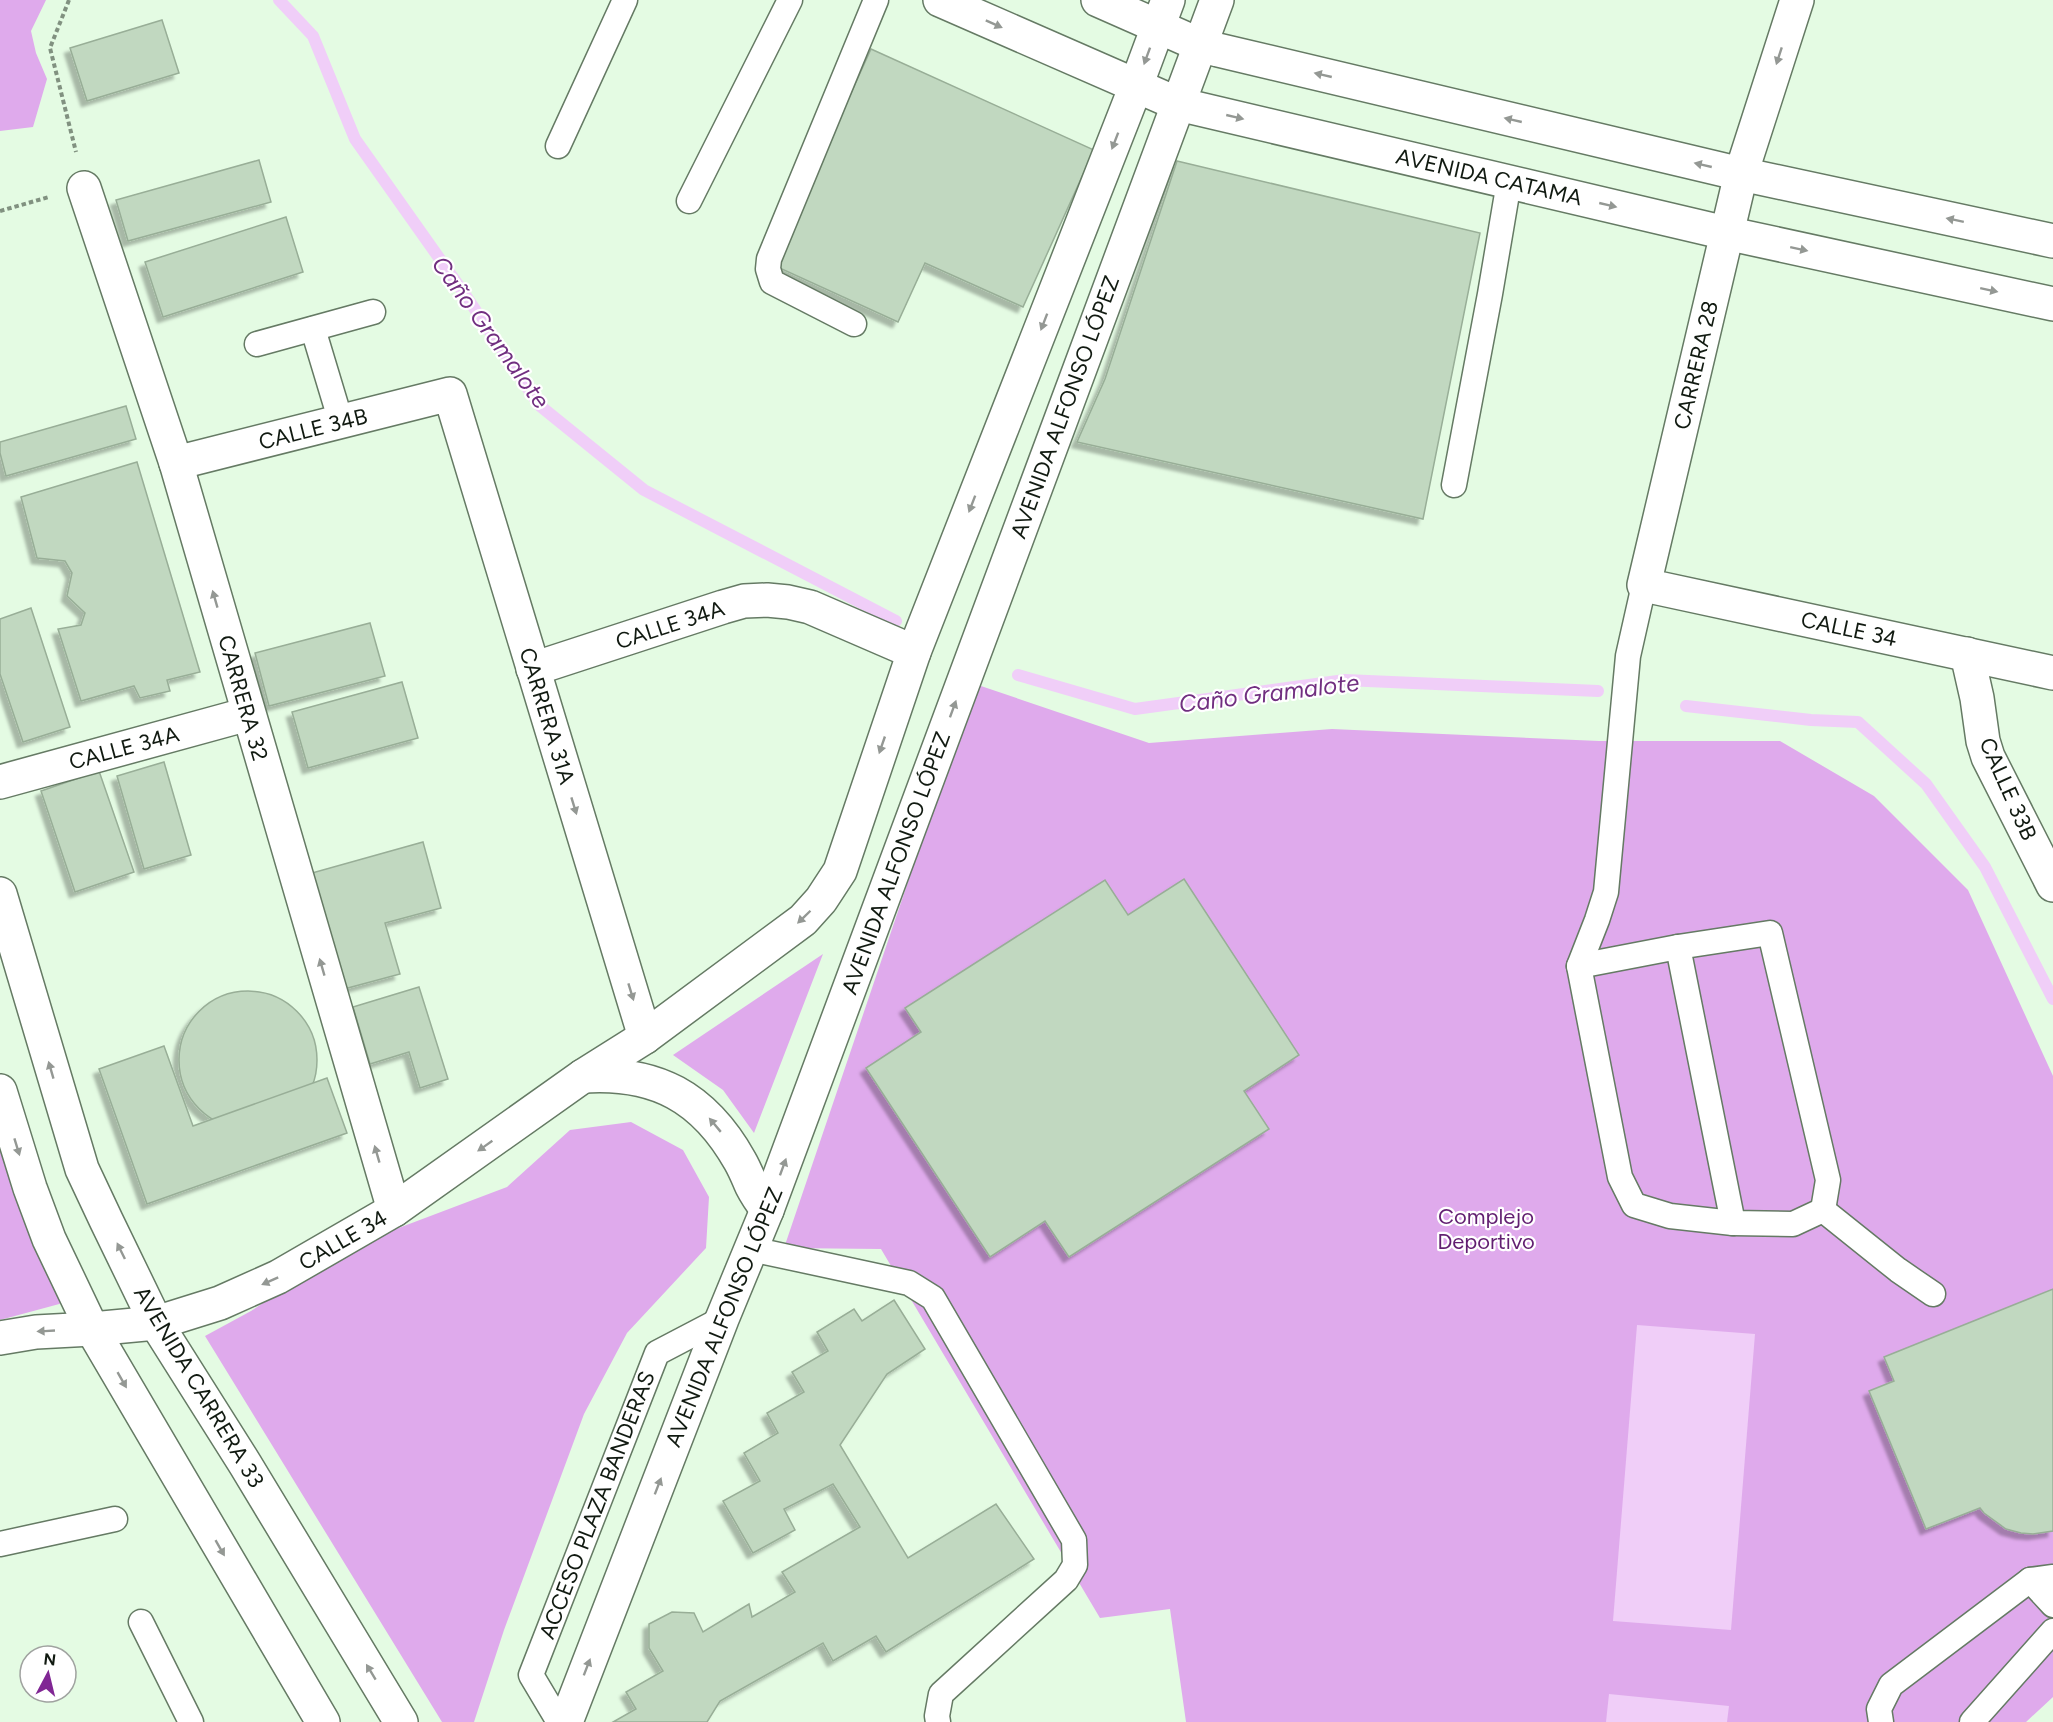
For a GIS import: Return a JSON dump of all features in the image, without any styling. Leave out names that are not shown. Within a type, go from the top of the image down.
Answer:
[{"type":"street","name":"AVENIDA CATAMA","points":[[940,0],[1178,104],[1726,233],[2053,304]]},
{"type":"street","points":[[1098,0],[1163,13],[1200,45],[1742,174],[2053,241]]},
{"type":"street","name":"AVENIDA ALFONSO LÓPEZ","points":[[566,1722],[722,1319],[767,1210],[1217,0]]},
{"type":"street","name":"CARRERA 28","points":[[1644,585],[1726,233],[1742,174],[1797,0]]},
{"type":"street","points":[[645,1037],[803,920],[821,900],[840,871],[914,652],[1163,13]]},
{"type":"street","name":"CARRERA 32","points":[[84,188],[176,463],[394,1210]]},
{"type":"street","name":"CALLE 34B","points":[[176,463],[450,394]]},
{"type":"street","name":"CARRERA 31A","points":[[450,394],[645,1037]]},
{"type":"street","name":"CALLE 34","points":[[1644,585],[2053,673]]},
{"type":"street","name":"CALLE 34A","points":[[533,669],[744,601],[766,600],[810,607],[914,652]]},
{"type":"street","name":"CALLE 33B","points":[[1967,654],[1988,757],[2053,885]]},
{"type":"street","name":"CALLE 34A","points":[[0,782],[248,714]]},
{"type":"street","name":"AVENIDA CARRERA 33","points":[[0,894],[82,1169],[156,1323],[245,1464],[401,1722]]},
{"type":"street","name":"CALLE 34","points":[[0,1338],[36,1332],[156,1323],[220,1303],[278,1277],[394,1210],[583,1076],[645,1037]]},
{"type":"street","points":[[583,1076],[607,1074],[653,1082],[695,1105],[727,1140],[767,1210]]},
{"type":"street","points":[[0,1090],[45,1229],[92,1329],[323,1722]]},
{"type":"lane","points":[[558,146],[625,0]]},
{"type":"lane","points":[[689,201],[790,0]]},
{"type":"lane","points":[[854,324],[772,282],[768,269],[769,259],[876,0]]},
{"type":"lane","points":[[1454,485],[1509,182]]},
{"type":"lane","points":[[257,344],[373,312]]},
{"type":"lane","points":[[313,328],[341,422]]},
{"type":"lane","name":"CARRERA 28","points":[[1579,966],[1606,892],[1628,656],[1644,585]]},
{"type":"lane","points":[[1770,933],[1828,1180],[1823,1210],[1793,1224],[1734,1223],[1670,1216],[1634,1205],[1620,1177],[1579,966],[1678,947],[1770,933]]},
{"type":"lane","points":[[1678,947],[1734,1223]]},
{"type":"lane","points":[[1823,1210],[1898,1270],[1933,1294]]},
{"type":"lane","points":[[751,1250],[909,1283],[933,1298],[1074,1540],[1075,1565],[1066,1580],[941,1694],[938,1722]]},
{"type":"lane","name":"ACCESO PLAZA BANDERAS","points":[[559,1722],[531,1675],[657,1353],[722,1319]]},
{"type":"lane","points":[[0,1544],[114,1519]]},
{"type":"lane","points":[[1881,1722],[1879,1708],[1891,1684],[2041,1578],[2053,1605]]},
{"type":"lane","points":[[141,1622],[191,1722]]},
{"type":"lane","points":[[1972,1722],[2053,1631]]},
{"type":"path","points":[[0,211],[84,188],[50,48],[69,0]]},
{"type":"green space","points":[[0,0],[46,0],[31,31],[36,53],[47,79],[33,127],[0,131]]},
{"type":"green space","name":"Complejo Deportivo","points":[[975,684],[1149,743],[1332,729],[1599,741],[1780,741],[1874,796],[1968,890],[2053,1076],[2053,1697],[2026,1722],[1186,1722],[1170,1609],[1100,1618],[881,1249],[784,1248]]},
{"type":"green space","points":[[823,954],[754,1133],[723,1090],[673,1055]]},
{"type":"green space","points":[[631,1122],[683,1150],[709,1197],[706,1248],[627,1333],[584,1414],[504,1630],[474,1722],[442,1722],[205,1336],[251,1311],[300,1279],[396,1229],[507,1187],[570,1130]]},
{"type":"green space","points":[[0,1123],[63,1303],[0,1320]]},
{"type":"shaded area","points":[[1637,1325],[1755,1334],[1731,1630],[1613,1621]]},
{"type":"shaded area","points":[[1609,1694],[1729,1706],[1727,1722],[1606,1722]]},
{"type":"building","points":[[162,20],[179,73],[87,101],[70,48]]},
{"type":"building","points":[[871,49],[1094,150],[1023,307],[925,263],[898,322],[773,265]]},
{"type":"building","points":[[259,160],[271,202],[128,241],[116,200]]},
{"type":"building","points":[[1177,161],[1480,233],[1423,519],[1077,442],[1105,379]]},
{"type":"building","points":[[286,217],[303,272],[163,317],[145,262]]},
{"type":"building","points":[[126,406],[136,439],[6,476],[0,453],[0,442]]},
{"type":"building","points":[[137,462],[200,672],[167,680],[170,691],[140,698],[134,686],[81,701],[58,629],[81,625],[85,613],[67,596],[72,573],[65,561],[37,558],[21,497]]},
{"type":"building","points":[[31,608],[70,727],[23,742],[0,674],[0,619]]},
{"type":"building","points":[[370,623],[385,676],[269,706],[255,653]]},
{"type":"building","points":[[402,682],[418,738],[308,768],[292,712]]},
{"type":"building","points":[[164,762],[191,855],[144,869],[117,776]]},
{"type":"building","points":[[99,771],[134,872],[75,892],[41,791]]},
{"type":"building","points":[[423,842],[441,908],[385,923],[400,974],[344,989],[312,873]]},
{"type":"building","points":[[1184,879],[1299,1055],[1244,1091],[1269,1129],[1069,1257],[1045,1221],[990,1257],[866,1068],[921,1032],[905,1008],[1105,880],[1128,915]]},
{"type":"building","points":[[419,987],[448,1079],[420,1088],[409,1052],[370,1064],[353,1007]]},
{"type":"building","points":[[248,991],[274,997],[286,1003],[296,1012],[305,1022],[311,1034],[317,1060],[311,1086],[305,1098],[296,1108],[286,1117],[274,1123],[248,1129],[222,1123],[210,1117],[200,1108],[191,1098],[185,1086],[179,1060],[185,1034],[191,1022],[200,1012],[210,1003],[222,997]]},
{"type":"building","points":[[164,1046],[193,1126],[327,1078],[347,1133],[147,1204],[99,1069]]},
{"type":"building","points":[[2053,1289],[2053,1531],[2033,1534],[2006,1529],[1980,1508],[1926,1529],[1869,1391],[1894,1381],[1884,1357]]},
{"type":"building","points":[[894,1300],[925,1349],[887,1374],[840,1445],[908,1558],[996,1504],[1034,1559],[886,1652],[876,1636],[833,1661],[823,1643],[720,1701],[707,1722],[613,1722],[636,1709],[626,1692],[663,1671],[649,1648],[649,1624],[672,1612],[694,1613],[703,1632],[749,1604],[752,1617],[795,1592],[782,1572],[860,1527],[833,1484],[784,1509],[795,1530],[753,1553],[723,1501],[760,1481],[744,1453],[778,1433],[767,1413],[804,1392],[792,1372],[828,1351],[817,1332],[854,1309],[862,1321]]},
{"type":"waterway","name":"Caño Gramalote","points":[[279,0],[313,36],[355,139],[466,296],[539,405],[644,490],[896,621]]},
{"type":"waterway","name":"Caño Gramalote","points":[[1018,675],[1135,709],[1345,680],[1598,691]]},
{"type":"waterway","name":"Caño Gramalote","points":[[1686,706],[1811,720],[1858,722],[1926,784],[1985,867],[2053,999]]}]
